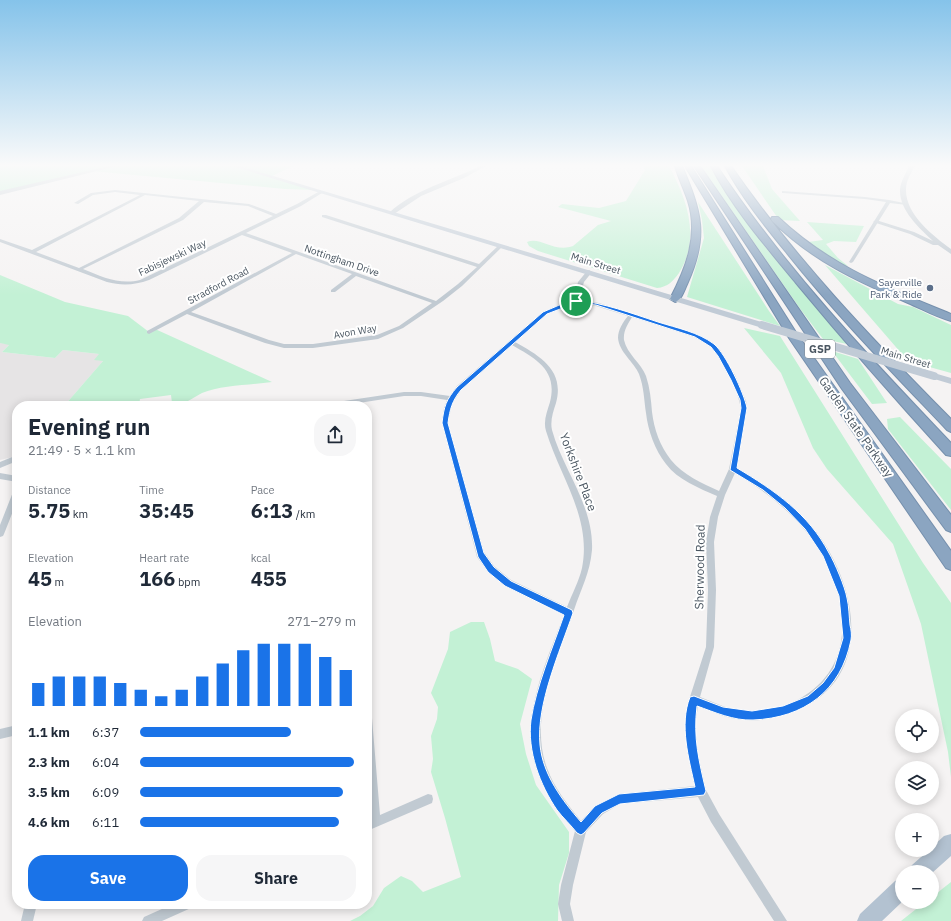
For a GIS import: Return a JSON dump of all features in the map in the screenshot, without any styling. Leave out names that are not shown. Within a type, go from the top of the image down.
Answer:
[{"type":"highway","points":[[675,299],[692,261],[697,232],[694,209]]},
{"type":"highway","name":"Garden State Parkway","points":[[713,209],[789,330],[951,564]]},
{"type":"highway","name":"Garden State Parkway","points":[[726,209],[842,380],[951,526]]},
{"type":"highway","name":"GSP","points":[[744,209],[787,266],[853,343],[951,451]]},
{"type":"highway","points":[[758,209],[805,269],[872,345],[951,427]]},
{"type":"highway","points":[[767,209],[793,238],[810,251],[848,273],[951,318]]},
{"type":"main road","name":"Main Street","points":[[378,209],[951,381]]},
{"type":"main road","points":[[927,865],[951,843]]},
{"type":"main road","points":[[867,921],[895,895]]},
{"type":"street","points":[[32,252],[116,209]]},
{"type":"street","points":[[78,270],[181,219],[193,209]]},
{"type":"street","points":[[259,209],[276,216]]},
{"type":"street","name":"Fabisjewski Way","points":[[0,240],[116,284],[129,284],[141,282],[291,209]]},
{"type":"street","points":[[392,213],[398,209]]},
{"type":"street","points":[[851,262],[884,209]]},
{"type":"street","points":[[910,209],[927,232],[949,250]]},
{"type":"street","points":[[324,216],[480,266]]},
{"type":"street","points":[[890,226],[910,225],[916,219]]},
{"type":"street","points":[[876,222],[912,233],[949,250]]},
{"type":"street","name":"Nottingham Drive","points":[[242,233],[436,303]]},
{"type":"street","name":"Avon Way","points":[[186,312],[275,344],[294,347],[313,346],[378,337],[401,327],[436,303],[460,285],[501,246]]},
{"type":"street","name":"Stradford Road","points":[[149,332],[295,253]]},
{"type":"street","points":[[569,613],[508,584],[491,569],[480,554],[445,423],[450,398],[459,388],[545,313],[576,301],[581,282],[589,272]]},
{"type":"street","points":[[333,291],[355,274]]},
{"type":"street","name":"Sherwood Road","points":[[576,301],[597,304],[696,336],[713,346],[720,355],[734,380],[743,400],[744,408],[733,470],[721,495],[714,517],[710,542],[712,590],[710,647],[694,700],[690,726],[693,754],[701,791],[715,818],[781,921]]},
{"type":"street","points":[[631,315],[622,330],[622,344],[641,373],[648,393],[649,413],[655,437],[670,464],[688,478],[721,495]]},
{"type":"street","name":"Yorkshire Place","points":[[511,342],[544,362],[554,378],[556,393],[549,412],[548,430],[584,518],[587,542],[586,566],[546,681],[536,720],[536,746],[544,776],[561,806],[581,830]]},
{"type":"street","points":[[365,401],[404,394],[421,394],[450,398]]},
{"type":"street","points":[[0,465],[12,460]]},
{"type":"street","points":[[694,700],[723,711],[752,716],[783,711],[811,699],[826,686],[837,670],[848,638],[843,596],[826,554],[808,527],[766,488],[733,470]]},
{"type":"street","points":[[0,476],[12,478]]},
{"type":"street","points":[[0,534],[12,504]]},
{"type":"street","points":[[0,734],[12,731]]},
{"type":"street","points":[[568,921],[564,904],[581,830],[599,810],[619,799],[701,791]]},
{"type":"street","points":[[372,824],[428,799]]},
{"type":"street","points":[[27,921],[30,909]]},
{"type":"street","points":[[148,921],[176,909]]},
{"type":"shaded area","points":[[0,343],[10,344],[2,352],[55,358],[63,350],[99,354],[103,361],[68,401],[12,401],[12,457],[0,460]]},
{"type":"green space","points":[[565,209],[687,209],[690,232],[689,246],[686,260],[675,279],[664,286],[657,288],[538,251],[529,246],[527,242],[537,241],[566,248],[573,246],[598,225],[611,221]]},
{"type":"green space","points":[[700,209],[703,209],[780,326],[687,297],[704,238]]},
{"type":"green space","points":[[731,209],[738,209],[766,248],[847,344],[823,339]]},
{"type":"green space","points":[[771,209],[789,209],[800,221],[779,220]]},
{"type":"green space","points":[[807,222],[864,226],[856,242],[834,241],[826,244],[838,258],[848,266],[835,263],[808,242],[823,240]]},
{"type":"green space","points":[[825,265],[898,304],[913,307],[951,325],[951,373],[908,361]]},
{"type":"green space","points":[[0,275],[65,302],[128,316],[149,332],[155,329],[272,382],[218,388],[202,393],[188,401],[172,401],[171,395],[140,399],[140,401],[68,401],[103,361],[94,360],[99,354],[63,350],[55,358],[2,352],[9,345],[0,343]]},
{"type":"green space","points":[[744,328],[780,336],[923,563],[951,603],[951,777],[948,752],[921,624],[893,544],[827,469],[813,448],[781,373]]},
{"type":"green space","points":[[832,351],[858,359],[887,403],[872,404]]},
{"type":"green space","points":[[900,417],[951,469],[951,510],[888,429],[887,419]]},
{"type":"green space","points":[[471,622],[484,622],[495,661],[518,669],[532,679],[520,724],[526,754],[536,785],[569,832],[569,853],[559,885],[558,921],[350,921],[369,909],[372,909],[384,888],[401,876],[412,881],[423,892],[461,877],[431,772],[433,759],[431,736],[437,719],[438,707],[431,693],[448,649],[450,632]]},
{"type":"green space","points":[[951,882],[951,921],[901,921],[916,909],[939,909],[939,891]]},
{"type":"place","name":"Sayerville Park & Ride","points":[[930,288]]},
{"type":"route","points":[[576,301],[597,304],[696,336],[706,340],[713,346],[720,355],[734,380],[743,400],[744,408],[742,422],[733,470],[766,488],[808,527],[826,554],[843,596],[848,638],[837,670],[826,686],[811,699],[783,711],[752,716],[723,711],[694,700],[690,726],[693,754],[701,791],[619,799],[599,810],[581,830],[561,806],[544,776],[536,746],[536,720],[546,681],[569,613],[508,584],[491,569],[480,554],[445,423],[450,398],[459,388],[545,313],[576,301]]}]
